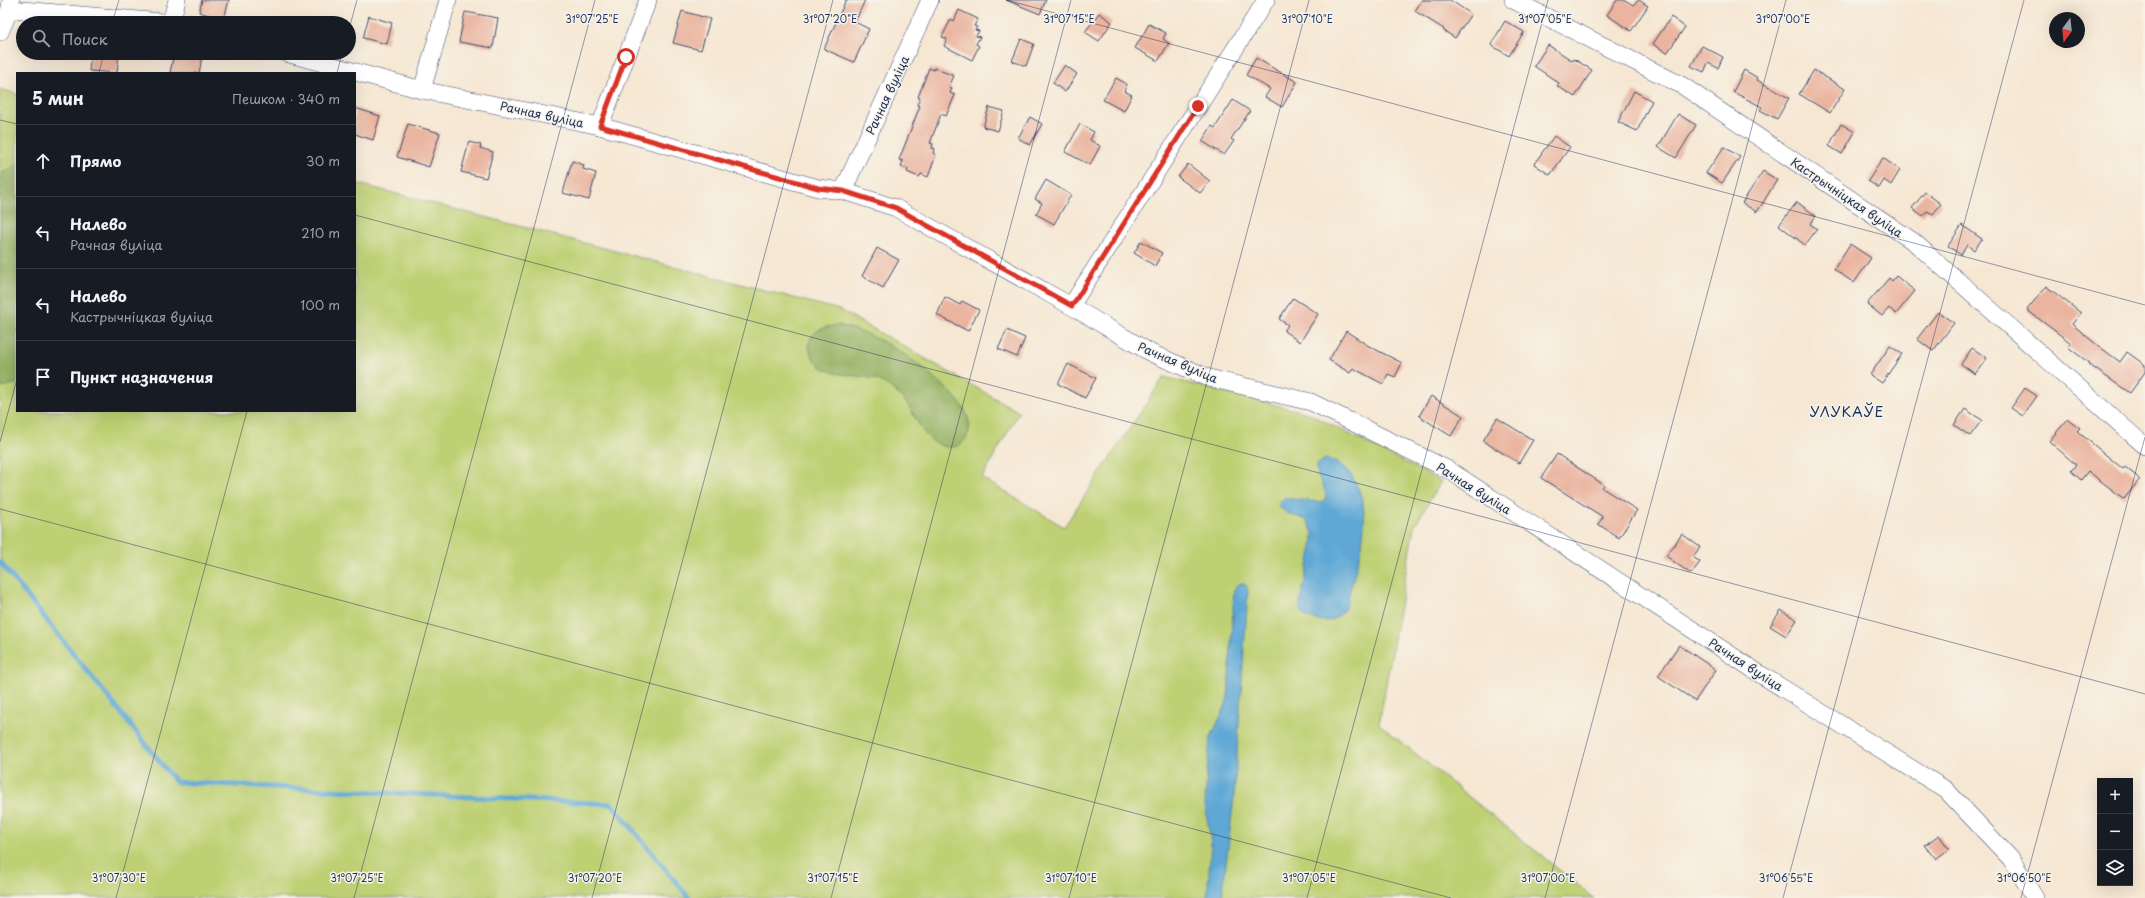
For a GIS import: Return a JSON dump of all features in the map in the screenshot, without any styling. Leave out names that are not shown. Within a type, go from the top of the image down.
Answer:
[{"type":"street","points":[[173,16],[177,0]]},
{"type":"street","points":[[422,90],[448,0]]},
{"type":"street","points":[[600,126],[648,0]]},
{"type":"street","name":"Рачная вуліца","points":[[843,191],[930,0]]},
{"type":"street","points":[[1072,306],[1266,0]]},
{"type":"street","name":"Кастрычніцкая вуліца","points":[[1513,0],[1683,86],[1914,242],[2145,446]]},
{"type":"street","points":[[0,32],[11,4],[118,16]]},
{"type":"street","name":"Рачная вуліца","points":[[312,60],[356,72]]},
{"type":"street","name":"Рачная вуліца","points":[[356,72],[422,90],[600,126],[818,188],[843,191],[896,208],[1072,306],[1151,353],[1209,378],[1311,402],[1449,470],[1760,674],[1946,790],[2011,859],[2036,898]]},
{"type":"green space","points":[[0,89],[16,94],[16,412],[356,412],[356,183],[840,310],[1019,412],[982,478],[1064,527],[1164,377],[1308,413],[1441,481],[1414,527],[1379,724],[1594,898],[0,898]]},
{"type":"green space","points":[[16,166],[16,383],[0,388],[0,174]]},
{"type":"green space","points":[[838,325],[870,335],[899,351],[913,360],[951,393],[959,401],[968,418],[969,431],[963,442],[953,447],[947,447],[934,442],[928,438],[905,401],[887,385],[875,379],[832,372],[823,368],[815,361],[809,347],[812,337],[821,329]]},
{"type":"water","points":[[1325,459],[1342,466],[1349,472],[1354,480],[1361,495],[1364,510],[1364,526],[1359,559],[1346,606],[1339,616],[1334,619],[1324,621],[1306,617],[1299,609],[1313,542],[1313,533],[1307,520],[1287,513],[1279,507],[1279,503],[1285,498],[1318,502],[1324,501],[1326,497],[1318,475],[1317,465]]},
{"type":"water","points":[[1240,583],[1246,585],[1248,591],[1234,797],[1222,898],[1207,898],[1211,843],[1205,805],[1210,739],[1228,697],[1234,590]]},
{"type":"building","points":[[202,0],[229,0],[225,16],[213,16],[199,12]]},
{"type":"building","points":[[846,0],[865,0],[855,22],[869,29],[854,62],[824,49]]},
{"type":"building","points":[[1006,0],[1046,0],[1040,14]]},
{"type":"building","points":[[1422,0],[1450,0],[1471,14],[1455,38],[1443,30],[1444,29],[1415,11]]},
{"type":"building","points":[[1617,0],[1625,0],[1633,5],[1639,0],[1648,6],[1631,31],[1607,15]]},
{"type":"building","points":[[959,10],[978,19],[974,26],[977,27],[975,30],[979,31],[976,36],[980,37],[976,44],[979,46],[972,60],[944,46],[947,39],[942,37],[951,19],[954,21]]},
{"type":"building","points":[[682,11],[710,19],[701,50],[673,43]]},
{"type":"building","points":[[465,12],[498,18],[493,48],[459,42]]},
{"type":"building","points":[[1099,13],[1112,22],[1099,41],[1085,32]]},
{"type":"building","points":[[369,16],[392,23],[387,44],[363,38]]},
{"type":"building","points":[[1671,17],[1685,27],[1667,53],[1653,44]]},
{"type":"building","points":[[1505,21],[1524,32],[1509,56],[1491,45]]},
{"type":"building","points":[[1149,24],[1166,33],[1163,39],[1169,43],[1158,61],[1135,48]]},
{"type":"building","points":[[1021,39],[1034,44],[1026,66],[1012,61]]},
{"type":"building","points":[[1548,45],[1573,61],[1574,59],[1592,70],[1575,97],[1557,86],[1559,83],[1534,66]]},
{"type":"building","points":[[1702,46],[1723,57],[1718,68],[1708,63],[1704,72],[1691,66]]},
{"type":"building","points":[[1256,58],[1297,82],[1282,107],[1265,97],[1270,89],[1246,75]]},
{"type":"building","points":[[90,60],[118,60],[117,72],[89,71]]},
{"type":"building","points":[[173,60],[201,60],[199,72],[170,72]]},
{"type":"building","points":[[1065,65],[1077,74],[1065,92],[1053,83]]},
{"type":"building","points":[[929,68],[934,70],[934,68],[954,76],[949,87],[952,88],[950,93],[955,95],[946,116],[941,114],[930,143],[933,144],[932,148],[935,149],[933,153],[936,155],[928,177],[921,174],[919,177],[907,172],[908,169],[901,167],[903,161],[899,160],[920,106],[917,105],[920,98],[918,97]]},
{"type":"building","points":[[1744,70],[1758,78],[1757,80],[1789,98],[1777,119],[1760,110],[1762,107],[1733,92]]},
{"type":"building","points":[[1814,70],[1845,89],[1830,113],[1799,94]]},
{"type":"building","points":[[1116,78],[1127,84],[1124,91],[1132,95],[1124,111],[1103,100]]},
{"type":"building","points":[[1634,91],[1652,101],[1637,131],[1618,122]]},
{"type":"building","points":[[1233,100],[1250,111],[1231,139],[1234,141],[1224,155],[1202,141],[1212,126],[1215,128]]},
{"type":"building","points":[[989,107],[1004,111],[998,131],[983,127]]},
{"type":"building","points":[[356,108],[380,116],[373,140],[356,134]]},
{"type":"building","points":[[1678,114],[1696,125],[1676,158],[1658,147]]},
{"type":"building","points":[[1030,117],[1042,124],[1030,145],[1018,138]]},
{"type":"building","points":[[408,124],[440,133],[429,167],[397,157]]},
{"type":"building","points":[[1080,124],[1094,132],[1090,140],[1100,146],[1090,165],[1065,152]]},
{"type":"building","points":[[1841,124],[1855,132],[1842,154],[1829,146]]},
{"type":"building","points":[[1554,136],[1570,147],[1550,175],[1534,164]]},
{"type":"building","points":[[469,142],[481,145],[480,148],[493,152],[486,178],[461,172]]},
{"type":"building","points":[[1724,147],[1740,157],[1722,183],[1706,173]]},
{"type":"building","points":[[1883,158],[1900,170],[1891,185],[1884,180],[1879,188],[1868,181]]},
{"type":"building","points":[[572,161],[584,165],[583,169],[596,173],[589,200],[563,193]]},
{"type":"building","points":[[1188,164],[1210,181],[1200,193],[1178,177]]},
{"type":"building","points":[[1763,171],[1777,180],[1757,212],[1742,203]]},
{"type":"building","points":[[1046,180],[1071,195],[1054,224],[1036,214],[1042,203],[1035,199]]},
{"type":"building","points":[[1925,192],[1941,204],[1933,214],[1927,211],[1923,216],[1912,208]]},
{"type":"building","points":[[1797,202],[1816,216],[1810,224],[1817,229],[1805,245],[1779,225]]},
{"type":"building","points":[[1962,225],[1982,239],[1974,250],[1967,245],[1961,255],[1948,246]]},
{"type":"building","points":[[1141,241],[1162,253],[1155,266],[1134,253]]},
{"type":"building","points":[[1850,244],[1871,258],[1854,283],[1834,269]]},
{"type":"building","points":[[877,248],[899,260],[883,288],[862,276]]},
{"type":"building","points":[[1896,276],[1915,291],[1896,314],[1889,308],[1882,316],[1867,304],[1889,278],[1892,281]]},
{"type":"building","points":[[2046,286],[2081,313],[2072,324],[2092,341],[2120,362],[2127,352],[2145,365],[2145,372],[2130,393],[2088,364],[2089,363],[2068,347],[2071,343],[2027,310]]},
{"type":"building","points":[[945,297],[960,305],[962,301],[979,310],[968,331],[937,315]]},
{"type":"building","points":[[1293,298],[1318,314],[1300,342],[1284,331],[1288,325],[1279,319]]},
{"type":"building","points":[[1938,312],[1954,323],[1933,351],[1917,339]]},
{"type":"building","points":[[1007,330],[1025,338],[1017,357],[998,349]]},
{"type":"building","points":[[1346,331],[1367,345],[1402,363],[1395,377],[1388,374],[1383,384],[1353,368],[1350,373],[1329,360]]},
{"type":"building","points":[[1890,346],[1902,354],[1882,383],[1870,375]]},
{"type":"building","points":[[1972,348],[1987,358],[1975,374],[1961,364]]},
{"type":"building","points":[[1068,364],[1096,378],[1085,398],[1058,384]]},
{"type":"building","points":[[2025,388],[2037,396],[2023,416],[2011,408]]},
{"type":"building","points":[[1431,396],[1463,416],[1451,436],[1419,416]]},
{"type":"building","points":[[1965,409],[1982,420],[1970,436],[1954,425]]},
{"type":"building","points":[[1497,418],[1533,440],[1519,463],[1483,441]]},
{"type":"building","points":[[2068,419],[2080,428],[2077,431],[2123,469],[2125,467],[2140,479],[2124,499],[2088,471],[2081,480],[2071,471],[2076,465],[2049,441]]},
{"type":"building","points":[[1557,454],[1604,485],[1602,488],[1637,510],[1619,538],[1598,524],[1603,517],[1541,478]]},
{"type":"building","points":[[1682,534],[1700,547],[1693,557],[1700,562],[1691,574],[1666,556]]},
{"type":"building","points":[[1781,610],[1797,620],[1786,636],[1770,626]]},
{"type":"building","points":[[1679,645],[1716,670],[1695,701],[1658,676]]},
{"type":"building","points":[[1939,835],[1949,849],[1936,859],[1925,845]]},
{"type":"waterway","points":[[0,562],[176,782],[612,804],[689,898]]},
{"type":"district","name":"УЛУКАЎЕ","points":[[1847,411]]},
{"type":"route","points":[[626,57],[600,126],[818,188],[843,191],[896,208],[1072,306],[1198,106]]}]
